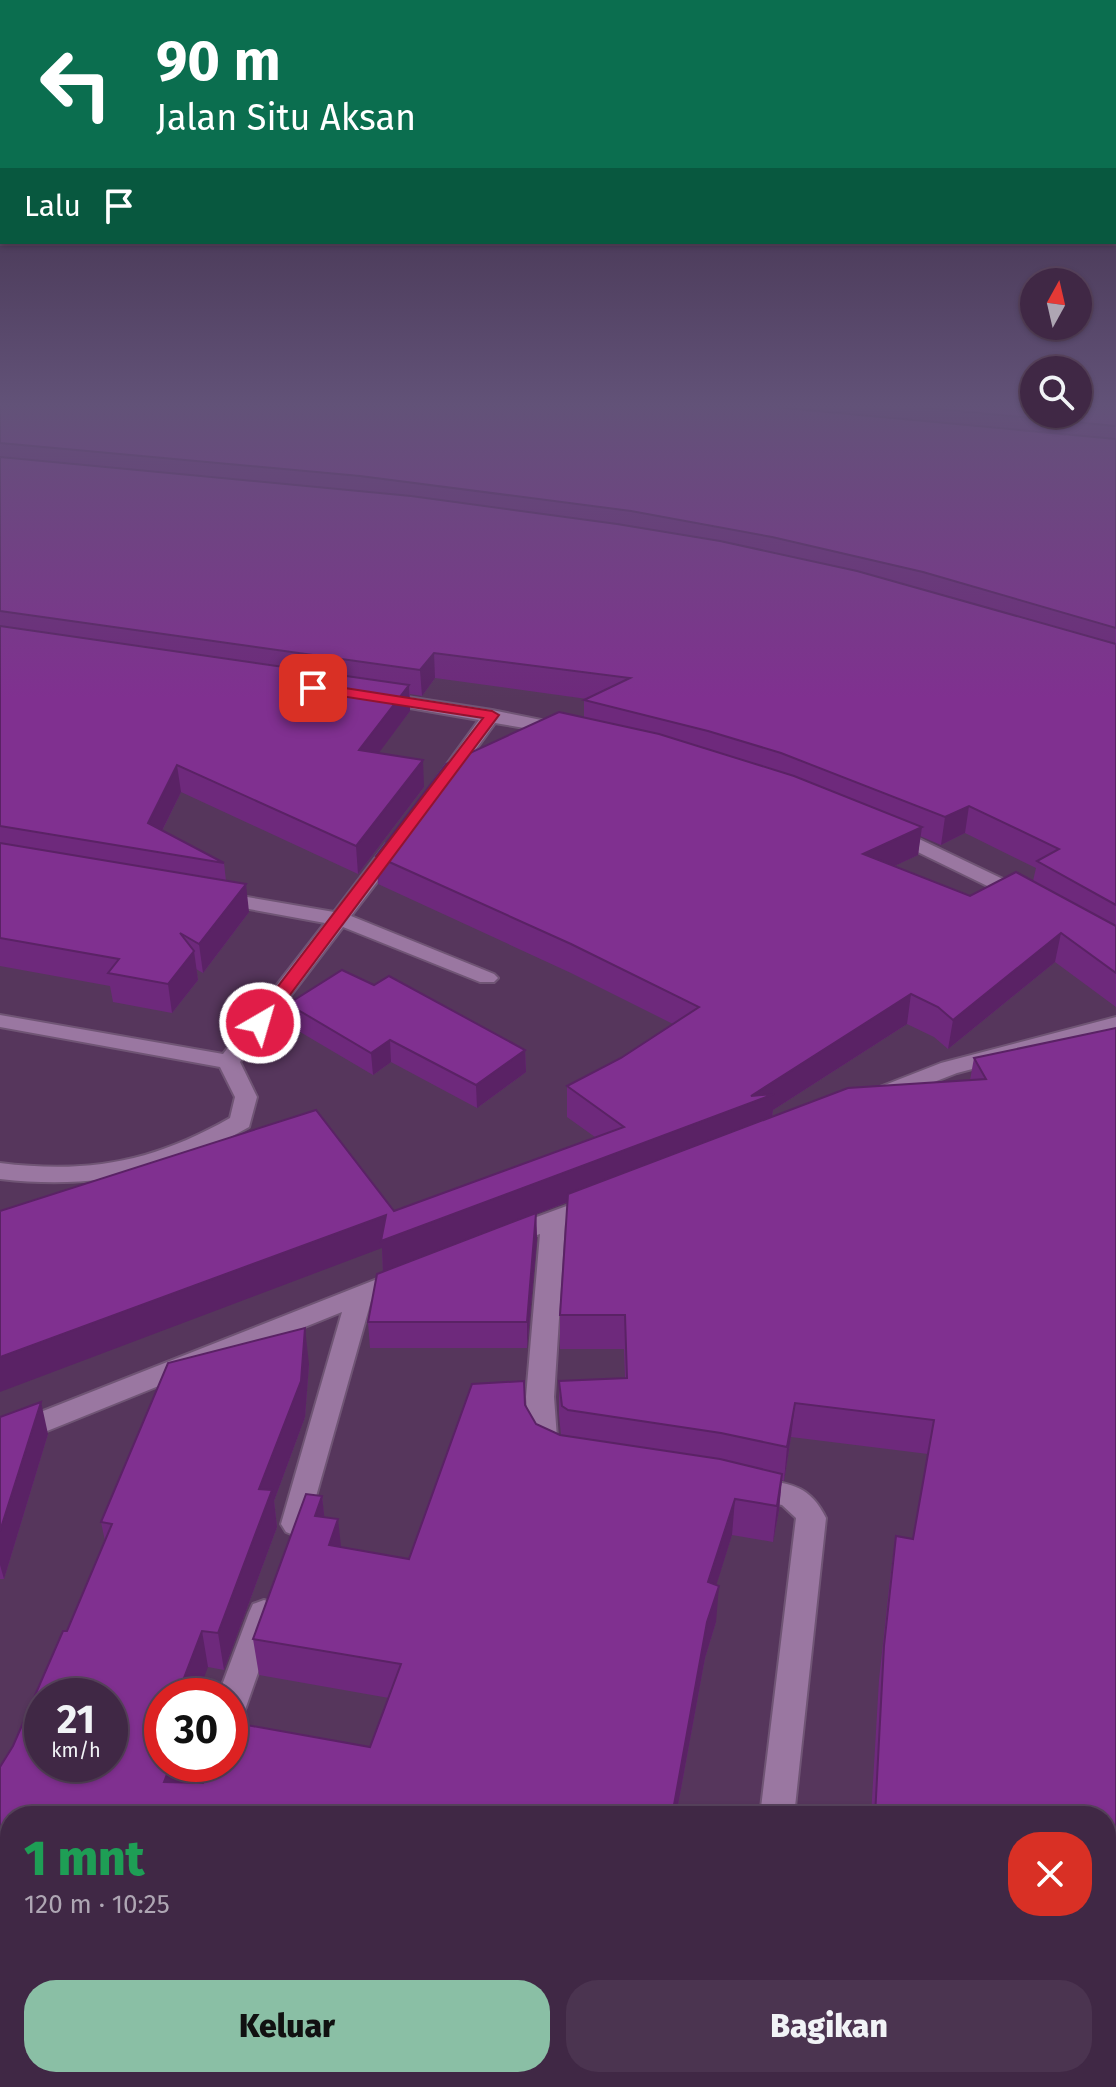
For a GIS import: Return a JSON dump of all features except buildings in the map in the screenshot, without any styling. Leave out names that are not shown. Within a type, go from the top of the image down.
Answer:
[{"type":"street","points":[[368,696],[492,715],[580,734]]},
{"type":"street","points":[[435,792],[492,715]]},
{"type":"street","points":[[871,824],[1001,883],[1039,904]]},
{"type":"street","points":[[229,1062],[407,830]]},
{"type":"street","points":[[201,895],[340,919],[487,978]]},
{"type":"street","points":[[0,1021],[229,1062]]},
{"type":"street","points":[[861,1102],[949,1068],[1116,1024]]},
{"type":"street","points":[[0,1171],[38,1177],[79,1178],[123,1171],[210,1141],[241,1122],[246,1097],[229,1062]]},
{"type":"street","points":[[493,1243],[611,1198]]},
{"type":"street","points":[[553,1220],[540,1397],[543,1441],[549,1450],[561,1457],[577,1460]]},
{"type":"street","points":[[0,1439],[419,1271]]},
{"type":"street","points":[[288,1544],[304,1500],[360,1294]]},
{"type":"street","points":[[731,1484],[799,1498],[807,1505],[811,1518],[778,1806]]},
{"type":"street","points":[[240,1678],[272,1589]]},
{"type":"route","points":[[260,1023],[492,715],[313,688]]}]
